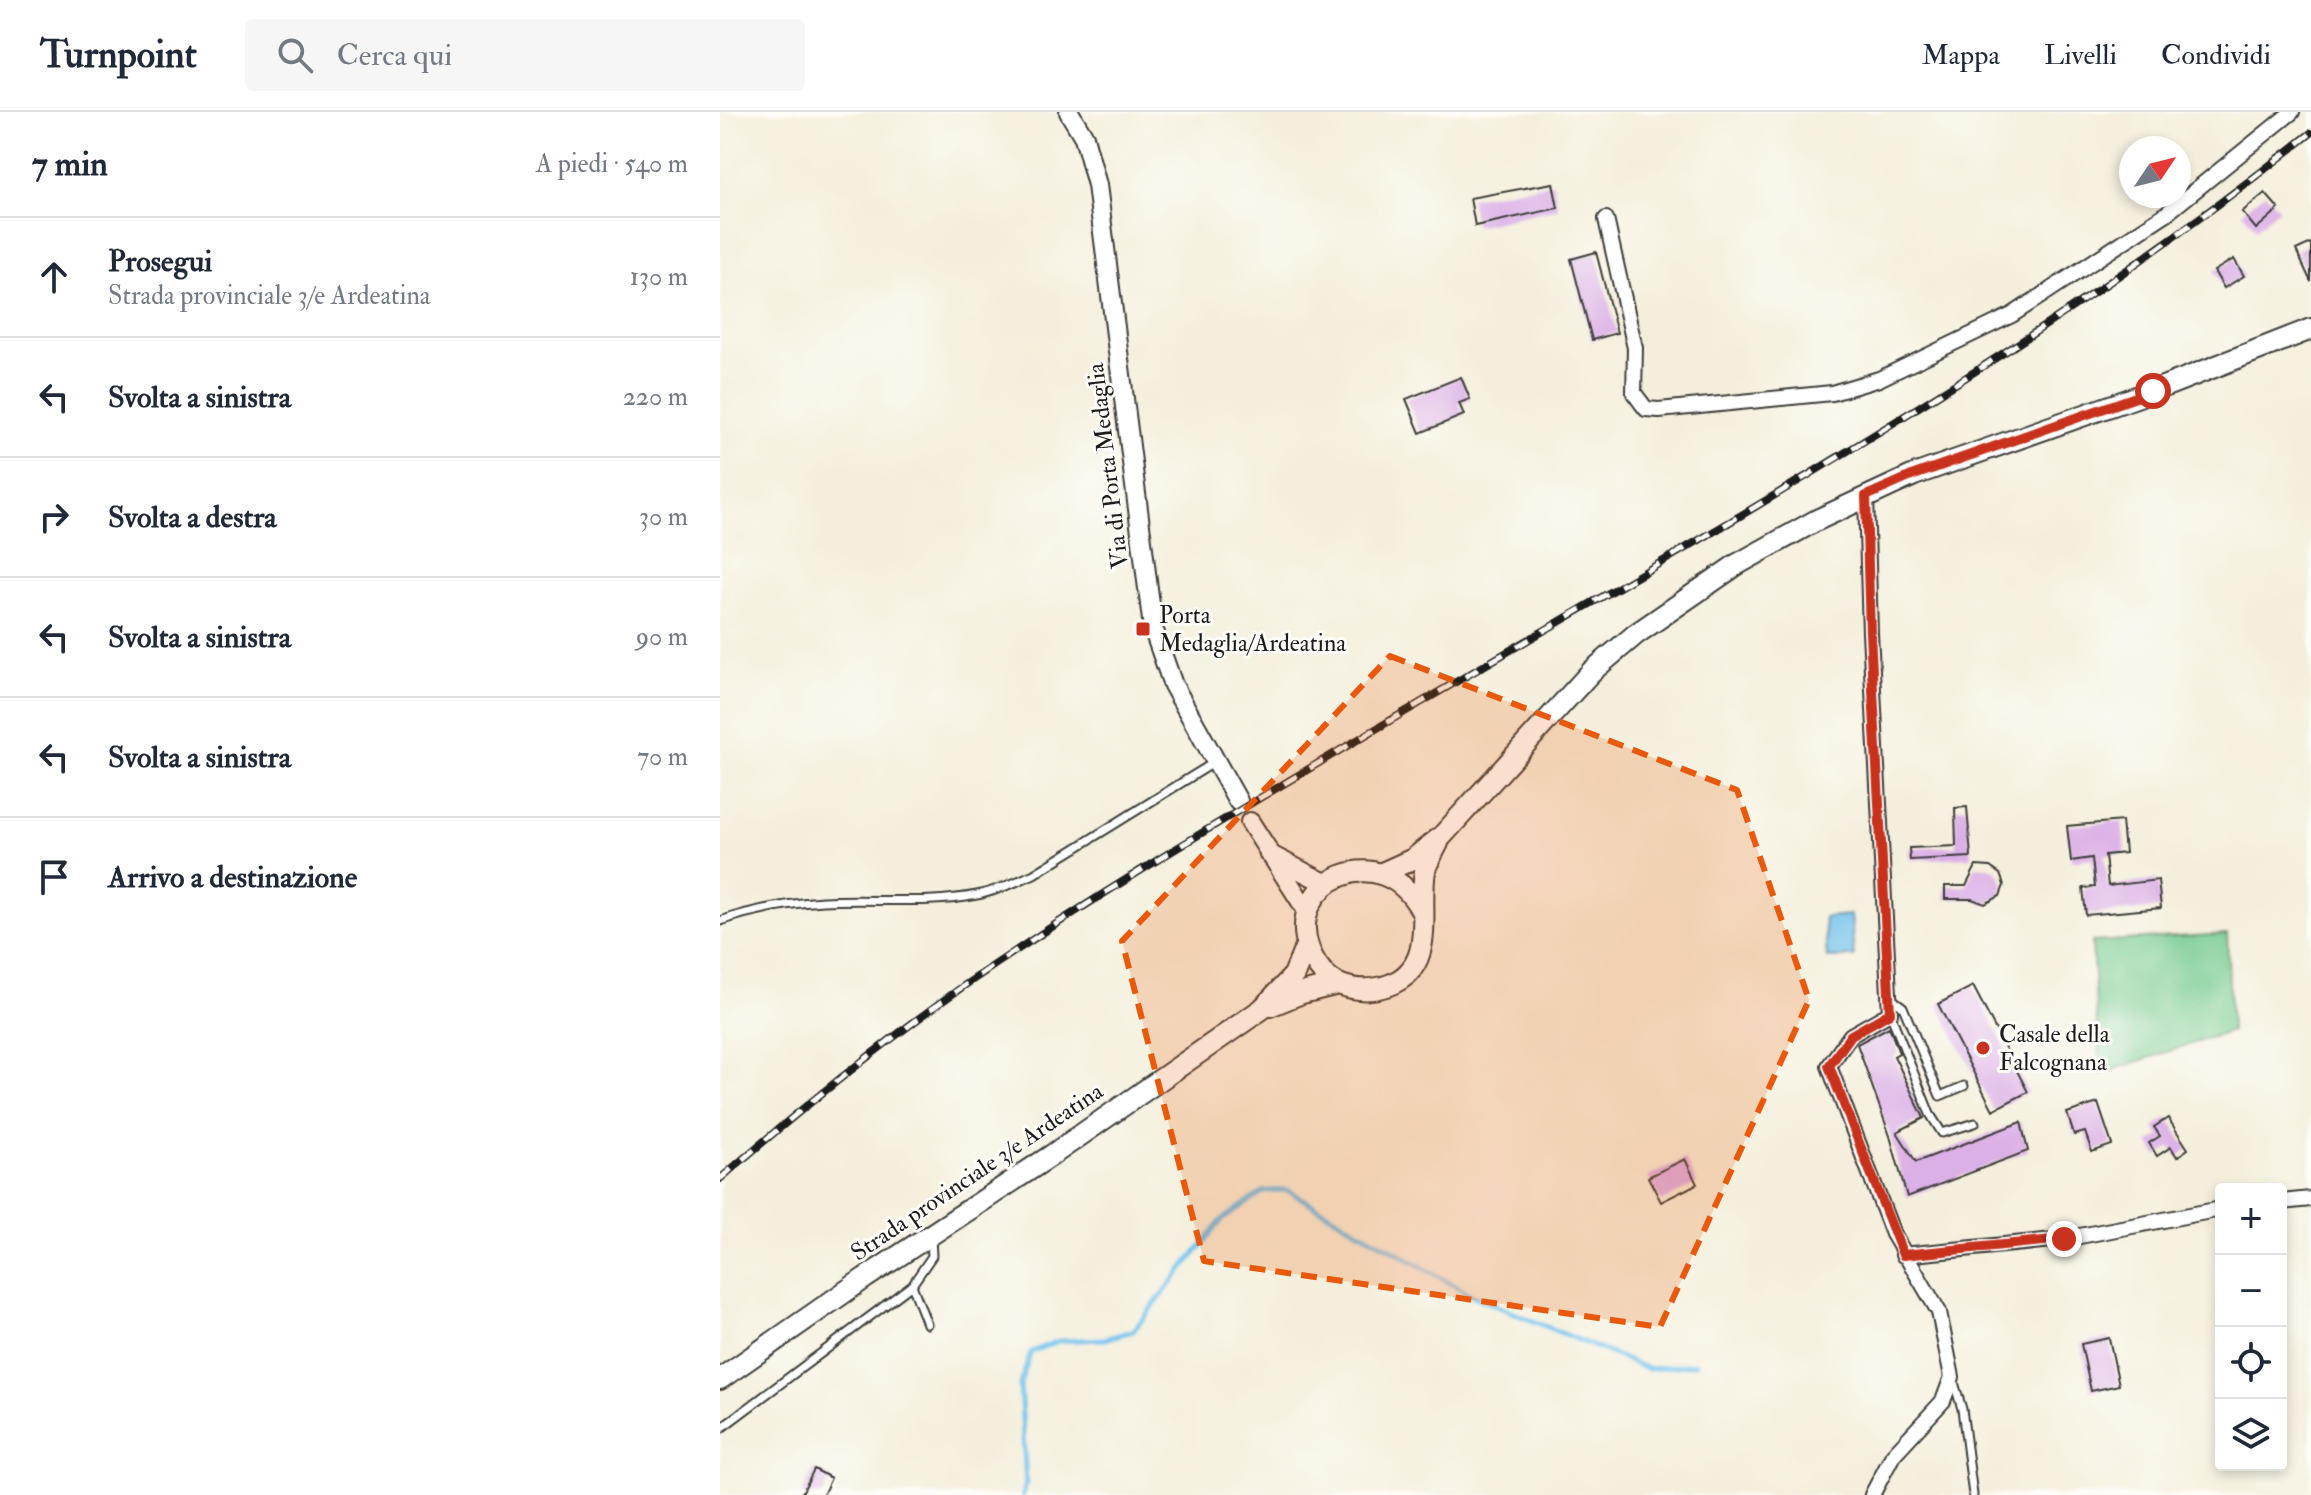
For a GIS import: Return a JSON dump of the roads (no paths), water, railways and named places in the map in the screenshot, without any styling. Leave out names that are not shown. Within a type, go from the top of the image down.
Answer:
[{"type":"main road","name":"Strada provinciale 3/e Ardeatina","points":[[1327,884],[1344,874],[1363,871],[1382,873],[1413,859],[1442,836],[1569,694],[1636,634],[1736,565],[1817,520],[1914,475],[2140,395],[2310,330]]},
{"type":"main road","name":"Strada provinciale 3/e Ardeatina","points":[[1262,1009],[1302,993],[1338,984],[1357,990],[1377,989],[1395,982],[1410,970],[1421,953],[1425,934],[1425,868],[1442,836]]},
{"type":"main road","points":[[1382,873],[1400,882],[1414,896],[1423,914]]},
{"type":"main road","points":[[1307,911],[1327,884]]},
{"type":"main road","name":"Strada provinciale 3/e Ardeatina","points":[[720,1379],[1262,1009],[1294,975],[1307,943],[1307,911]]},
{"type":"main road","points":[[1307,943],[1315,962],[1338,984]]},
{"type":"street","name":"Via di Porta Medaglia","points":[[1069,112],[1084,137],[1097,185],[1153,628],[1173,685],[1238,801]]},
{"type":"street","points":[[1606,219],[1635,348],[1634,393],[1646,409],[1832,393],[1879,379],[2012,315],[2167,213],[2292,112]]},
{"type":"street","points":[[1866,496],[1890,1013],[1851,1035],[1829,1066],[1903,1255],[1924,1283],[1939,1312],[1952,1377],[1943,1401],[1893,1455],[1872,1495]]},
{"type":"street","points":[[1250,822],[1307,911]]},
{"type":"street","points":[[1269,854],[1327,884]]},
{"type":"street","points":[[2287,1201],[2311,1199]]},
{"type":"street","points":[[1903,1255],[2064,1239],[2215,1210]]},
{"type":"lane","points":[[720,921],[793,904],[951,899],[1008,886],[1034,874],[1215,762]]},
{"type":"lane","points":[[1889,996],[1903,1007],[1940,1096],[1964,1086]]},
{"type":"lane","points":[[1890,1013],[1930,1114],[1942,1133],[1975,1123]]},
{"type":"lane","points":[[720,1429],[912,1285],[932,1256],[931,1235]]},
{"type":"lane","points":[[912,1285],[927,1324]]},
{"type":"lane","points":[[1952,1377],[1962,1409],[1973,1495]]},
{"type":"water","points":[[1851,915],[1854,957],[1827,958],[1824,917]]},
{"type":"waterway","points":[[1023,1495],[1026,1483],[1020,1384],[1031,1352],[1058,1341],[1104,1339],[1133,1331],[1222,1220],[1264,1191],[1287,1190],[1473,1296],[1648,1369],[1695,1364]]},
{"type":"railway","points":[[720,1179],[904,1029],[1054,926],[1229,817],[1698,541],[1950,387],[2073,307],[2194,222],[2311,133]]},
{"type":"place","name":"Porta Medaglia/Ardeatina","points":[[1143,629]]},
{"type":"place","name":"Casale della Falcognana","points":[[1983,1048]]}]
